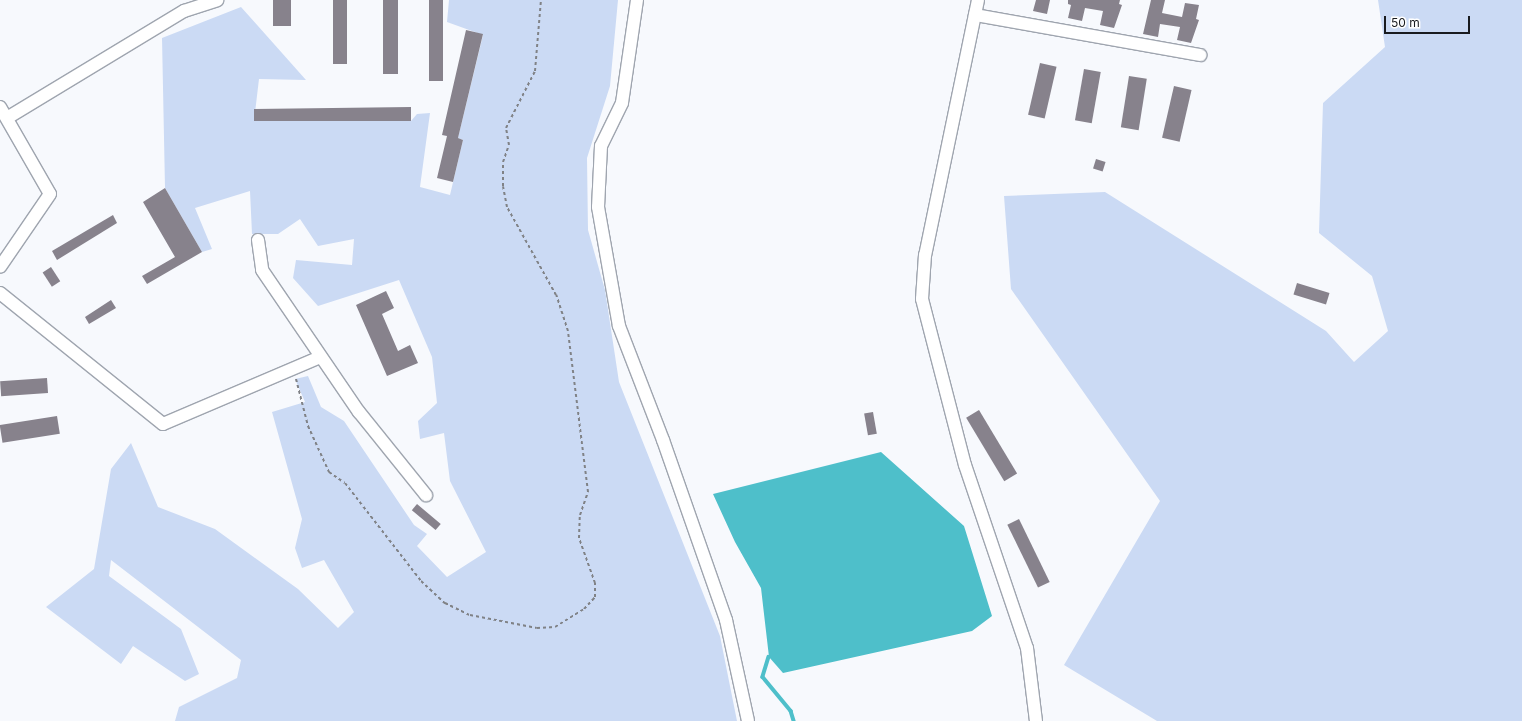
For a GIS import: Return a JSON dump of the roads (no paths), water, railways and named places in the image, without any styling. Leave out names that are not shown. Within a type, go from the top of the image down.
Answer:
[{"type":"street","points":[[0,267],[50,194],[2,113],[184,11],[217,0]]},
{"type":"street","points":[[637,0],[622,103],[602,146],[598,207],[619,326],[663,440],[726,620],[748,721]]},
{"type":"street","points":[[978,0],[925,255],[922,299],[965,465],[1027,648],[1036,721]]},
{"type":"street","points":[[975,15],[1200,55]]},
{"type":"street","points":[[258,240],[262,270],[359,412],[426,495]]},
{"type":"street","points":[[0,293],[163,424],[320,357]]},
{"type":"water","points":[[881,452],[964,526],[992,616],[972,631],[783,673],[769,657],[761,588],[735,542],[713,494]]},
{"type":"waterway","points":[[769,657],[763,677],[791,711],[794,721]]}]
